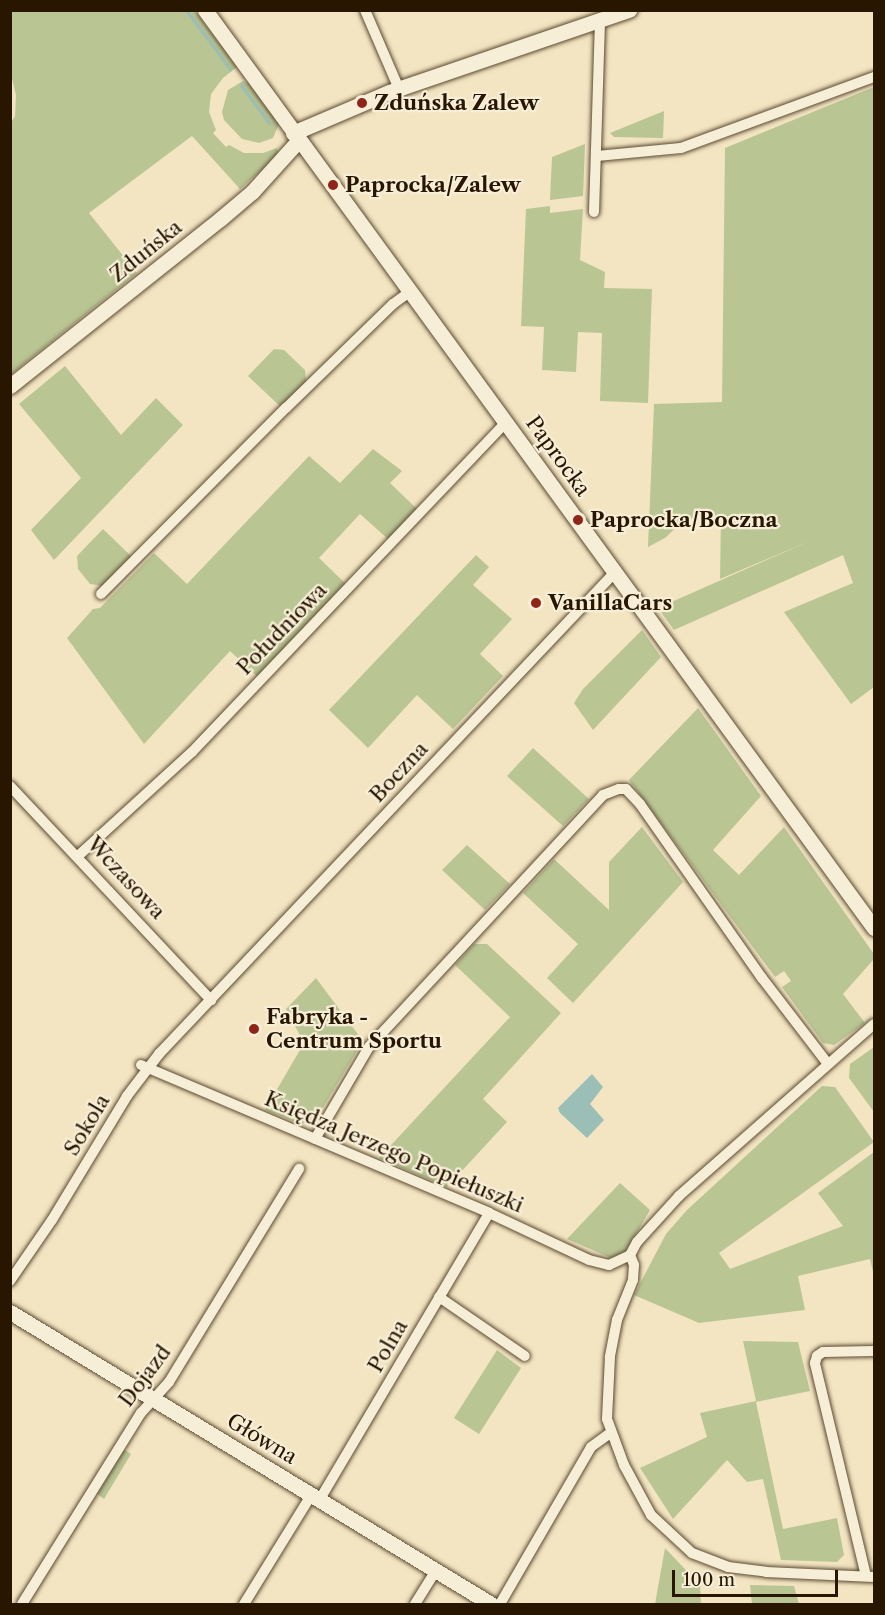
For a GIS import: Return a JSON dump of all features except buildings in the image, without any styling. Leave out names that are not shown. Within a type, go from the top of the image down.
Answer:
[{"type":"street","name":"Paprocka","points":[[205,10],[874,927]]},
{"type":"street","points":[[365,10],[399,89]]},
{"type":"street","name":"Zduńska","points":[[10,386],[252,192],[296,136],[399,89],[600,22],[629,10]]},
{"type":"street","points":[[594,212],[600,22]]},
{"type":"street","points":[[597,156],[681,148],[874,77]]},
{"type":"street","points":[[101,594],[302,392],[393,304],[411,291]]},
{"type":"street","name":"Południowa","points":[[78,856],[192,752],[506,422]]},
{"type":"street","name":"Boczna","points":[[211,999],[616,571]]},
{"type":"street","name":"Wczasowa","points":[[10,786],[211,999]]},
{"type":"street","points":[[315,1139],[369,1047],[603,795],[619,789],[626,789],[640,804],[762,978],[828,1064]]},
{"type":"street","name":"Sokola","points":[[10,1281],[52,1220],[145,1066],[211,999]]},
{"type":"street","points":[[874,1024],[679,1196],[648,1226],[630,1255],[634,1265],[633,1281],[617,1320],[610,1357],[607,1419],[610,1433],[624,1465],[651,1515],[692,1553],[737,1568],[870,1576],[815,1363],[817,1356],[823,1352],[874,1351]]},
{"type":"street","name":"Księdza Jerzego Popiełuszki","points":[[145,1066],[489,1213],[589,1260],[609,1265],[630,1255]]},
{"type":"street","name":"Dojazd","points":[[22,1605],[141,1413],[169,1382],[298,1169]]},
{"type":"street","name":"Polna","points":[[244,1605],[316,1496],[489,1213]]},
{"type":"street","points":[[439,1297],[525,1356]]},
{"type":"street","name":"Główna","points":[[10,1312],[316,1496],[491,1605]]},
{"type":"street","points":[[500,1605],[591,1447],[610,1433]]},
{"type":"street","points":[[415,1605],[436,1571]]},
{"type":"green space","points":[[11,11],[195,11],[237,67],[223,78],[211,94],[209,112],[216,130],[213,133],[226,147],[229,145],[244,153],[263,153],[277,148],[278,152],[276,157],[240,189],[192,136],[89,213],[137,273],[11,374],[10,124],[15,116],[16,95],[11,75]]},
{"type":"green space","points":[[243,81],[249,84],[279,124],[273,138],[259,143],[242,139],[224,120],[222,112],[228,90]]},
{"type":"green space","points":[[874,87],[874,687],[851,704],[784,612],[853,583],[843,555],[674,630],[658,608],[814,539],[720,579],[721,516],[685,519],[665,538],[648,547],[654,404],[722,402],[725,148]]},
{"type":"green space","points":[[664,111],[663,138],[614,137],[610,133]]},
{"type":"green space","points":[[585,144],[583,196],[550,200],[552,157]]},
{"type":"green space","points":[[550,206],[550,213],[583,209],[580,260],[605,272],[604,288],[652,289],[648,403],[600,401],[602,333],[578,332],[576,372],[542,370],[544,327],[521,326],[526,209]]},
{"type":"green space","points":[[274,349],[284,350],[305,370],[306,381],[281,407],[248,376]]},
{"type":"green space","points":[[65,366],[121,435],[156,398],[183,425],[54,560],[31,530],[81,478],[19,404]]},
{"type":"green space","points":[[373,449],[402,471],[390,483],[417,509],[388,539],[360,514],[319,558],[345,583],[258,677],[230,651],[144,744],[67,638],[93,609],[100,608],[154,553],[187,584],[309,456],[340,483]]},
{"type":"green space","points":[[103,529],[132,557],[103,586],[90,584],[78,569],[77,556]]},
{"type":"green space","points":[[476,555],[489,567],[473,585],[512,619],[480,654],[503,676],[453,729],[417,695],[368,748],[329,710]]},
{"type":"green space","points":[[642,630],[661,657],[593,730],[574,703],[583,689]]},
{"type":"green space","points":[[698,708],[761,796],[713,850],[739,875],[784,827],[874,954],[874,959],[843,994],[865,1023],[834,1045],[823,1043],[782,987],[791,981],[784,971],[775,977],[629,780]]},
{"type":"green space","points":[[533,748],[589,799],[563,826],[507,776]]},
{"type":"green space","points":[[642,827],[683,882],[573,1003],[547,978],[578,944],[523,893],[554,859],[609,910],[609,862]]},
{"type":"green space","points":[[467,845],[510,884],[485,910],[442,870]]},
{"type":"green space","points":[[474,944],[487,944],[561,1013],[483,1099],[507,1122],[447,1187],[379,1158],[510,1017],[455,965]]},
{"type":"green space","points":[[316,978],[363,1041],[316,1119],[301,1124],[265,1110],[304,1043],[286,1009]]},
{"type":"green space","points":[[874,1047],[874,1112],[849,1078],[850,1064]]},
{"type":"green space","points":[[822,1086],[835,1087],[874,1142],[719,1253],[730,1269],[843,1226],[818,1193],[874,1152],[874,1276],[870,1259],[798,1276],[805,1310],[699,1323],[634,1295],[666,1234],[687,1210]]},
{"type":"green space","points":[[620,1183],[650,1210],[625,1253],[611,1258],[567,1239]]},
{"type":"green space","points":[[743,1341],[798,1342],[810,1391],[756,1402],[783,1529],[837,1518],[844,1555],[837,1562],[781,1560],[763,1479],[747,1482],[727,1460],[673,1519],[640,1468],[707,1437],[700,1413],[756,1401]]},
{"type":"green space","points":[[497,1350],[521,1368],[479,1434],[454,1418]]},
{"type":"green space","points":[[123,1449],[131,1454],[104,1499],[96,1493]]},
{"type":"green space","points":[[665,1548],[700,1585],[701,1604],[655,1604]]},
{"type":"green space","points":[[750,1585],[794,1586],[799,1604],[752,1604]]},
{"type":"water","points":[[592,1074],[603,1087],[590,1104],[604,1120],[587,1138],[560,1113],[558,1108]]},
{"type":"waterway","points":[[186,10],[230,69]]},
{"type":"waterway","points":[[241,85],[269,123]]},
{"type":"place","name":"Zduńska Zalew","points":[[362,103]]},
{"type":"place","name":"Paprocka/Zalew","points":[[333,185]]},
{"type":"place","name":"Paprocka/Boczna","points":[[578,520]]},
{"type":"place","name":"VanillaCars","points":[[536,603]]},
{"type":"place","name":"Fabryka - Centrum Sportu","points":[[254,1029]]}]
